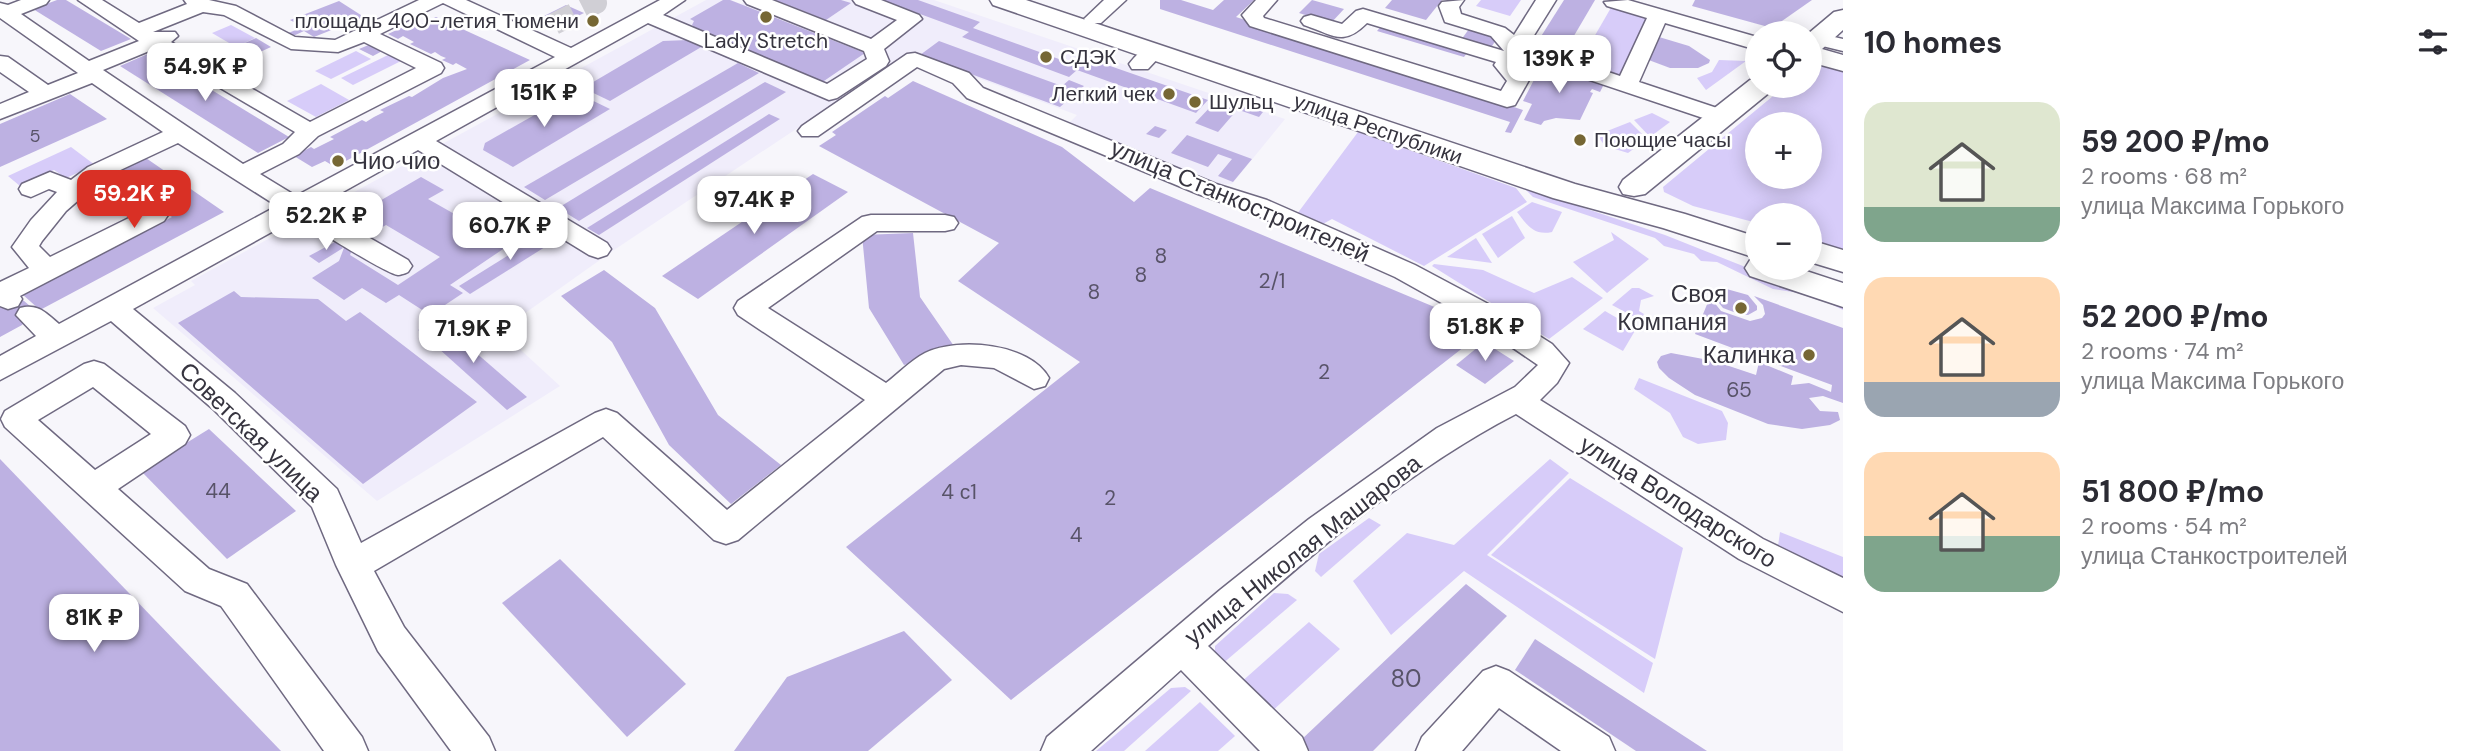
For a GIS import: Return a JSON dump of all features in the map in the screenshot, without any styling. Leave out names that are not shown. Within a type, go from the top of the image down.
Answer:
[{"type":"main road","name":"улица Республики","points":[[1002,0],[1146,58],[1564,191],[1638,199]]},
{"type":"main road","name":"улица Республики","points":[[1038,0],[1105,9],[1565,177],[1609,187],[1745,243]]},
{"type":"main road","points":[[1822,37],[1843,17]]},
{"type":"main road","points":[[1822,51],[1843,63]]},
{"type":"main road","points":[[1638,199],[1721,117],[1745,98]]},
{"type":"main road","points":[[1638,199],[1652,210],[1675,213],[1745,232]]},
{"type":"main road","points":[[1638,199],[1662,227],[1745,261]]},
{"type":"main road","points":[[1822,255],[1843,261]]},
{"type":"main road","points":[[1822,270],[1843,277]]},
{"type":"main road","points":[[1798,280],[1843,295]]},
{"type":"street","points":[[3,11],[39,0]]},
{"type":"street","points":[[88,0],[310,131]]},
{"type":"street","points":[[146,36],[255,0]]},
{"type":"street","points":[[0,112],[91,71],[198,2],[229,10],[291,43],[338,46],[435,0]]},
{"type":"street","points":[[450,0],[570,56]]},
{"type":"street","points":[[0,369],[674,0]]},
{"type":"street","points":[[646,15],[829,93],[878,61],[873,47],[754,0]]},
{"type":"street","points":[[863,0],[912,19],[873,47]]},
{"type":"street","points":[[1379,0],[1372,8],[1434,27],[1453,9],[1498,32],[1512,53]]},
{"type":"street","points":[[1546,0],[1512,53],[1505,65],[1518,80],[1507,100],[1257,22],[1252,15],[1264,3],[1346,32],[1363,15],[1512,53],[1627,85],[1721,117]]},
{"type":"street","points":[[1615,0],[1614,2],[1659,15],[1693,34],[1745,42]]},
{"type":"street","points":[[3,11],[242,174],[399,266]]},
{"type":"street","points":[[1627,85],[1659,15]]},
{"type":"street","points":[[529,36],[554,24]]},
{"type":"street","points":[[242,174],[291,149],[310,131],[433,68],[365,34]]},
{"type":"street","points":[[0,51],[39,37]]},
{"type":"street","points":[[1822,46],[1843,46]]},
{"type":"street","name":"улица Станкостроителей","points":[[810,131],[915,59],[961,78],[975,93],[1207,189],[1258,206],[1405,271],[1472,307],[1542,351],[1554,363]]},
{"type":"street","points":[[0,62],[45,93]]},
{"type":"street","points":[[47,270],[25,247],[36,228],[74,188],[97,172],[179,133]]},
{"type":"street","points":[[418,140],[598,249]]},
{"type":"street","points":[[56,338],[2,293],[155,215],[97,172]]},
{"type":"street","points":[[31,189],[50,179],[60,185],[74,188]]},
{"type":"street","points":[[887,399],[748,309],[871,223],[945,223]]},
{"type":"street","name":"Советская улица","points":[[114,308],[224,401],[325,499],[353,565],[391,639],[475,751]]},
{"type":"street","points":[[353,565],[606,421],[726,530],[934,361],[961,354],[1000,358],[1034,377]]},
{"type":"street","name":"улица Николая Машарова","points":[[1061,751],[1182,646],[1373,489],[1462,428],[1517,400],[1548,376],[1554,363]]},
{"type":"street","points":[[94,488],[174,435],[94,372],[16,419],[197,580],[234,595],[348,751]]},
{"type":"street","name":"улица Володарского","points":[[1517,400],[1751,549],[1843,596]]},
{"type":"street","points":[[1182,646],[1288,751]]},
{"type":"street","points":[[1436,751],[1496,684],[1595,751]]},
{"type":"shaded area","points":[[706,0],[731,0],[741,4],[748,0],[934,0],[1285,119],[1232,184],[1210,185],[1067,125],[1077,115],[918,56],[894,64],[614,250],[500,331],[560,386],[377,501],[153,308],[195,285],[191,281]]},
{"type":"shaded area","points":[[1481,0],[1521,0],[1510,16],[1476,6]]},
{"type":"shaded area","points":[[1612,6],[1648,17],[1621,76],[1579,63]]},
{"type":"shaded area","points":[[231,25],[255,38],[236,47],[212,33]]},
{"type":"shaded area","points":[[356,51],[371,59],[331,79],[315,71]]},
{"type":"shaded area","points":[[388,55],[401,61],[353,85],[341,78]]},
{"type":"shaded area","points":[[1719,60],[1745,61],[1706,90],[1697,78],[1712,72]]},
{"type":"shaded area","points":[[1822,66],[1843,70],[1843,250],[1822,243],[1822,203],[1745,203],[1745,220],[1693,206],[1664,192],[1663,187],[1745,119],[1745,189],[1822,189],[1822,112],[1754,112],[1771,98],[1822,98]]},
{"type":"shaded area","points":[[321,84],[349,100],[316,117],[287,101]]},
{"type":"shaded area","points":[[1652,113],[1670,122],[1650,137],[1634,120]]},
{"type":"shaded area","points":[[1630,122],[1647,139],[1628,153],[1605,146],[1597,135]]},
{"type":"shaded area","points":[[1358,132],[1516,188],[1527,202],[1424,266],[1332,219],[1321,225],[1297,214]]},
{"type":"shaded area","points":[[71,147],[95,165],[66,178],[54,170],[20,186],[8,176]]},
{"type":"shaded area","points":[[1524,188],[1665,235],[1745,267],[1745,276],[1717,262],[1701,261],[1694,254],[1664,246],[1655,238],[1533,197]]},
{"type":"shaded area","points":[[1532,202],[1562,212],[1552,232],[1536,231],[1517,212]]},
{"type":"shaded area","points":[[1512,216],[1525,238],[1498,258],[1482,234]]},
{"type":"shaded area","points":[[1611,232],[1649,259],[1607,293],[1573,262],[1614,240]]},
{"type":"shaded area","points":[[1476,238],[1492,263],[1447,257]]},
{"type":"shaded area","points":[[1434,264],[1483,270],[1534,293],[1572,277],[1603,298],[1549,339],[1432,266]]},
{"type":"shaded area","points":[[1754,280],[1780,280],[1843,302],[1843,310],[1812,295],[1773,289]]},
{"type":"shaded area","points":[[1632,288],[1639,288],[1654,296],[1641,300],[1639,311],[1644,314],[1640,320],[1612,305]]},
{"type":"shaded area","points":[[1605,311],[1636,329],[1623,351],[1583,329]]},
{"type":"shaded area","points":[[1639,378],[1722,411],[1728,423],[1726,440],[1698,444],[1683,437],[1670,413],[1634,389]]},
{"type":"shaded area","points":[[1550,459],[1569,473],[1487,555],[1653,663],[1644,693],[1464,571],[1391,635],[1353,581],[1407,533],[1454,545]]},
{"type":"shaded area","points":[[1570,478],[1683,548],[1655,659],[1491,555]]},
{"type":"shaded area","points":[[1369,518],[1381,525],[1321,577],[1315,571],[1319,554]]},
{"type":"shaded area","points":[[1780,532],[1843,557],[1843,578],[1778,546]]},
{"type":"shaded area","points":[[1274,593],[1288,594],[1297,600],[1221,665],[1215,658],[1215,646]]},
{"type":"shaded area","points":[[1309,622],[1340,649],[1270,713],[1239,684]]},
{"type":"shaded area","points":[[1185,687],[1191,691],[1124,751],[1096,751],[1171,688]]},
{"type":"shaded area","points":[[1200,702],[1235,736],[1218,751],[1145,751]]},
{"type":"building","points":[[57,0],[66,0],[131,39],[101,51],[33,9]]},
{"type":"building","points":[[723,0],[730,0],[865,53],[821,83],[694,30],[694,21],[690,19]]},
{"type":"building","points":[[775,0],[841,0],[851,3],[826,20]]},
{"type":"building","points":[[882,0],[918,0],[980,22],[973,28],[1081,67],[1090,59],[1208,100],[1196,113],[1077,70],[1069,77],[962,37],[969,32]]},
{"type":"building","points":[[1160,0],[1181,0],[1213,10],[1224,0],[1254,0],[1236,17],[1523,110],[1511,133],[1505,132],[1510,122],[1160,9]]},
{"type":"building","points":[[1312,0],[1344,9],[1331,23],[1299,13]]},
{"type":"building","points":[[1392,0],[1442,0],[1426,20],[1385,8]]},
{"type":"building","points":[[1564,0],[1595,0],[1568,46],[1540,38]]},
{"type":"building","points":[[1695,0],[1812,0],[1782,21],[1747,21],[1692,6]]},
{"type":"building","points":[[339,1],[364,17],[314,37],[304,31],[291,37],[286,34],[303,27],[290,20]]},
{"type":"building","points":[[566,5],[584,13],[558,26],[540,18]]},
{"type":"building","points":[[436,17],[530,60],[335,167],[325,161],[312,167],[294,156],[334,139],[330,137],[362,120],[366,122],[384,112],[380,110],[412,97],[443,78],[467,69],[442,60],[446,58],[435,52],[431,54],[410,44],[414,42],[403,36],[398,39],[388,34],[414,22],[420,25]]},
{"type":"building","points":[[1383,24],[1469,50],[1464,57],[1377,31]]},
{"type":"building","points":[[1469,29],[1498,37],[1490,49],[1461,40]]},
{"type":"building","points":[[1659,37],[1689,46],[1710,60],[1709,63],[1698,68],[1670,68],[1646,59]]},
{"type":"building","points":[[256,38],[271,47],[251,56],[236,47]]},
{"type":"building","points":[[688,40],[703,46],[610,101],[583,88],[663,41]]},
{"type":"building","points":[[939,41],[1062,86],[1069,80],[1084,86],[1060,107],[920,55]]},
{"type":"building","points":[[371,44],[384,50],[373,56],[359,49]]},
{"type":"building","points":[[150,53],[289,137],[258,153],[120,66]]},
{"type":"building","points":[[738,63],[759,73],[545,200],[524,187]]},
{"type":"building","points":[[1550,64],[1571,70],[1569,73],[1605,82],[1600,92],[1592,89],[1590,92],[1593,93],[1580,120],[1556,118],[1544,121],[1541,125],[1524,120],[1532,104],[1523,101],[1536,76],[1521,72],[1523,68],[1544,74]]},
{"type":"building","points":[[913,81],[1062,147],[1134,202],[1150,188],[1487,329],[1011,700],[846,547],[1080,362],[958,281],[999,243],[819,146],[836,135],[832,132],[885,96],[888,98]]},
{"type":"building","points":[[765,82],[786,92],[579,221],[558,208]]},
{"type":"building","points":[[575,92],[610,109],[513,167],[483,150],[485,143]]},
{"type":"building","points":[[70,94],[107,119],[0,167],[0,124]]},
{"type":"building","points":[[1215,102],[1237,110],[1218,132],[1195,123]]},
{"type":"building","points":[[1244,105],[1263,112],[1259,117],[1239,110]]},
{"type":"building","points":[[769,114],[780,119],[599,235],[587,228]]},
{"type":"building","points":[[1155,126],[1167,130],[1159,138],[1146,134]]},
{"type":"building","points":[[1187,135],[1252,159],[1233,182],[1218,176],[1232,159],[1218,154],[1208,167],[1171,153]]},
{"type":"building","points":[[143,156],[224,212],[40,310],[22,294],[172,217],[110,172]]},
{"type":"building","points":[[813,174],[848,192],[698,299],[662,276]]},
{"type":"building","points":[[421,177],[444,190],[428,199],[509,245],[450,285],[463,293],[430,315],[399,295],[386,303],[362,288],[344,300],[312,278],[339,261],[353,224],[347,220]],"holes":[[[386,225],[440,257],[398,285],[350,255],[360,228],[370,234]]]},
{"type":"building","points":[[549,230],[561,237],[470,294],[459,286]]},
{"type":"building","points":[[913,233],[920,297],[956,349],[904,365],[869,308],[862,235]]},
{"type":"building","points":[[335,242],[343,248],[319,263],[309,256]]},
{"type":"building","points":[[604,270],[655,308],[718,415],[781,465],[731,504],[669,445],[612,342],[561,296]]},
{"type":"building","points":[[1723,288],[1748,295],[1757,310],[1748,315],[1723,308],[1714,293]]},
{"type":"building","points":[[234,291],[241,297],[318,299],[346,321],[360,312],[477,402],[363,484],[178,323]]},
{"type":"building","points":[[17,295],[37,312],[30,315],[22,325],[0,337],[0,303]]},
{"type":"building","points":[[1754,296],[1843,328],[1843,403],[1823,396],[1809,398],[1820,411],[1838,412],[1840,420],[1830,425],[1802,429],[1768,424],[1695,395],[1659,368],[1657,362],[1661,356],[1671,353],[1714,361],[1756,375],[1759,362],[1793,376],[1791,385],[1809,383],[1831,392],[1832,385],[1695,334],[1710,297],[1721,311],[1750,321],[1762,318],[1765,314],[1763,305]]},
{"type":"building","points":[[437,319],[527,397],[507,410],[418,330]]},
{"type":"building","points":[[1484,342],[1514,361],[1485,384],[1456,365]]},
{"type":"building","points":[[209,429],[296,511],[227,559],[141,471]]},
{"type":"building","points":[[0,459],[281,751],[0,751]]},
{"type":"building","points":[[560,559],[686,684],[627,737],[502,603]]},
{"type":"building","points":[[1466,584],[1507,616],[1373,751],[1310,751],[1300,741]]},
{"type":"building","points":[[904,631],[952,680],[868,751],[734,751],[787,677]]},
{"type":"building","points":[[1535,639],[1707,751],[1636,751],[1515,670]]},
{"type":"tunnel","points":[[554,24],[596,3],[590,0]]},
{"type":"place","name":"Lady Stretch","points":[[766,17]]},
{"type":"place","name":"площадь 400-летия Тюмени","points":[[593,21]]},
{"type":"place","name":"СДЭК","points":[[1046,57]]},
{"type":"place","name":"Легкий чек","points":[[1169,94]]},
{"type":"place","name":"Шульц","points":[[1195,102]]},
{"type":"place","name":"Поющие часы","points":[[1580,140]]},
{"type":"place","name":"Чио чио","points":[[338,161]]},
{"type":"place","name":"Своя Компания","points":[[1741,308]]},
{"type":"place","name":"Калинка","points":[[1809,355]]}]
